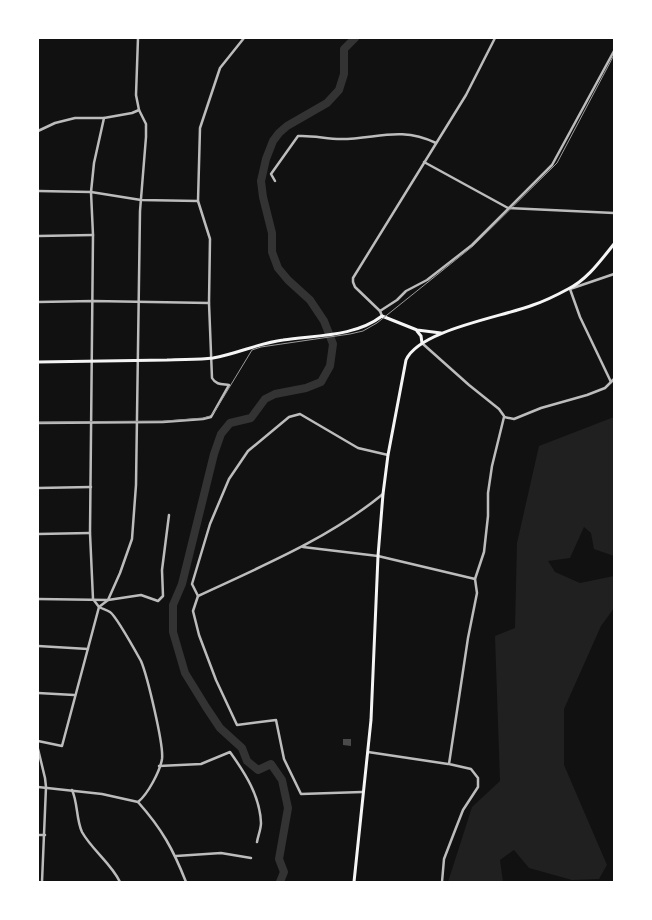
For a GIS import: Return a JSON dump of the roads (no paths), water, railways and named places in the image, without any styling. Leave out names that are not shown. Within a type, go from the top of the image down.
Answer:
[{"type":"main road","points":[[354,882],[362,792],[368,752],[383,494],[388,455],[406,360],[410,352],[441,333],[533,305],[570,289],[592,270],[614,244]]},
{"type":"main road","points":[[38,362],[212,358],[264,342],[312,337],[358,329],[382,316],[417,330],[441,333]]},
{"type":"main road","points":[[417,330],[422,343]]},
{"type":"street","points":[[38,741],[62,746],[74,695],[100,607],[108,600],[132,539],[136,485],[136,361],[141,200],[146,124],[139,110],[136,95],[138,38]]},
{"type":"street","points":[[38,423],[203,419],[211,417],[229,385],[218,384],[212,378],[209,303],[210,239],[198,201],[200,128],[220,68],[244,38]]},
{"type":"street","points":[[382,316],[356,289],[353,280],[466,95],[495,38]]},
{"type":"street","points":[[380,312],[406,291],[427,280],[472,245],[552,165],[614,50]]},
{"type":"street","points":[[38,131],[55,123],[75,118],[104,118],[139,110]]},
{"type":"street","points":[[104,118],[94,163],[91,192],[93,301],[90,533],[93,599],[100,607],[110,612],[119,622],[141,662],[151,693],[162,758],[151,786],[138,802]]},
{"type":"street","points":[[275,181],[271,174],[298,136],[307,135],[341,139],[401,133],[422,136],[436,143]]},
{"type":"street","points":[[424,162],[508,208],[614,213]]},
{"type":"street","points":[[38,191],[91,192],[141,200],[198,201]]},
{"type":"street","points":[[38,236],[93,235]]},
{"type":"street","points":[[611,382],[580,317],[570,289],[614,274]]},
{"type":"street","points":[[38,302],[138,301],[209,303]]},
{"type":"street","points":[[422,343],[469,385],[500,409],[504,416],[492,466],[484,552],[476,578],[477,593],[468,638],[449,764]]},
{"type":"street","points":[[504,416],[514,419],[540,408],[605,388],[614,379]]},
{"type":"street","points":[[362,792],[301,794],[284,759],[276,720],[237,725],[216,680],[199,635],[193,611],[198,596],[192,584],[210,524],[229,479],[248,451],[289,417],[300,414],[358,448],[388,455]]},
{"type":"street","points":[[38,488],[91,487]]},
{"type":"street","points":[[198,596],[301,547],[349,520],[383,494]]},
{"type":"street","points":[[38,599],[108,600],[141,595],[158,601],[163,596],[162,570],[169,515]]},
{"type":"street","points":[[38,534],[90,533]]},
{"type":"street","points":[[301,547],[378,556],[476,578]]},
{"type":"street","points":[[38,646],[89,649]]},
{"type":"street","points":[[38,693],[74,695]]},
{"type":"street","points":[[38,749],[46,787],[42,882]]},
{"type":"street","points":[[159,766],[201,764],[230,752],[251,785],[257,804],[261,823],[257,842]]},
{"type":"street","points":[[368,752],[471,769],[478,778],[478,787],[463,810],[444,859],[442,882]]},
{"type":"street","points":[[38,787],[102,794],[138,802],[157,823],[176,856],[186,882]]},
{"type":"street","points":[[72,790],[82,832],[116,873],[120,882]]},
{"type":"street","points":[[38,835],[45,835]]},
{"type":"street","points":[[176,856],[221,853],[251,858]]},
{"type":"waterway","points":[[280,882],[284,872],[279,859],[288,808],[282,780],[271,764],[258,770],[247,761],[242,748],[220,728],[206,707],[185,673],[173,632],[173,605],[182,584],[214,454],[221,434],[230,423],[251,418],[265,399],[275,394],[306,388],[321,382],[330,366],[333,344],[324,321],[310,300],[278,268],[272,252],[272,233],[261,181],[266,159],[273,141],[279,133],[287,126],[327,103],[339,90],[344,74],[344,49],[355,38]]},
{"type":"tram line","points":[[38,422],[165,421],[210,416],[215,411],[252,350],[261,347],[350,334],[363,331],[377,323],[473,246],[557,163],[614,55]]}]
